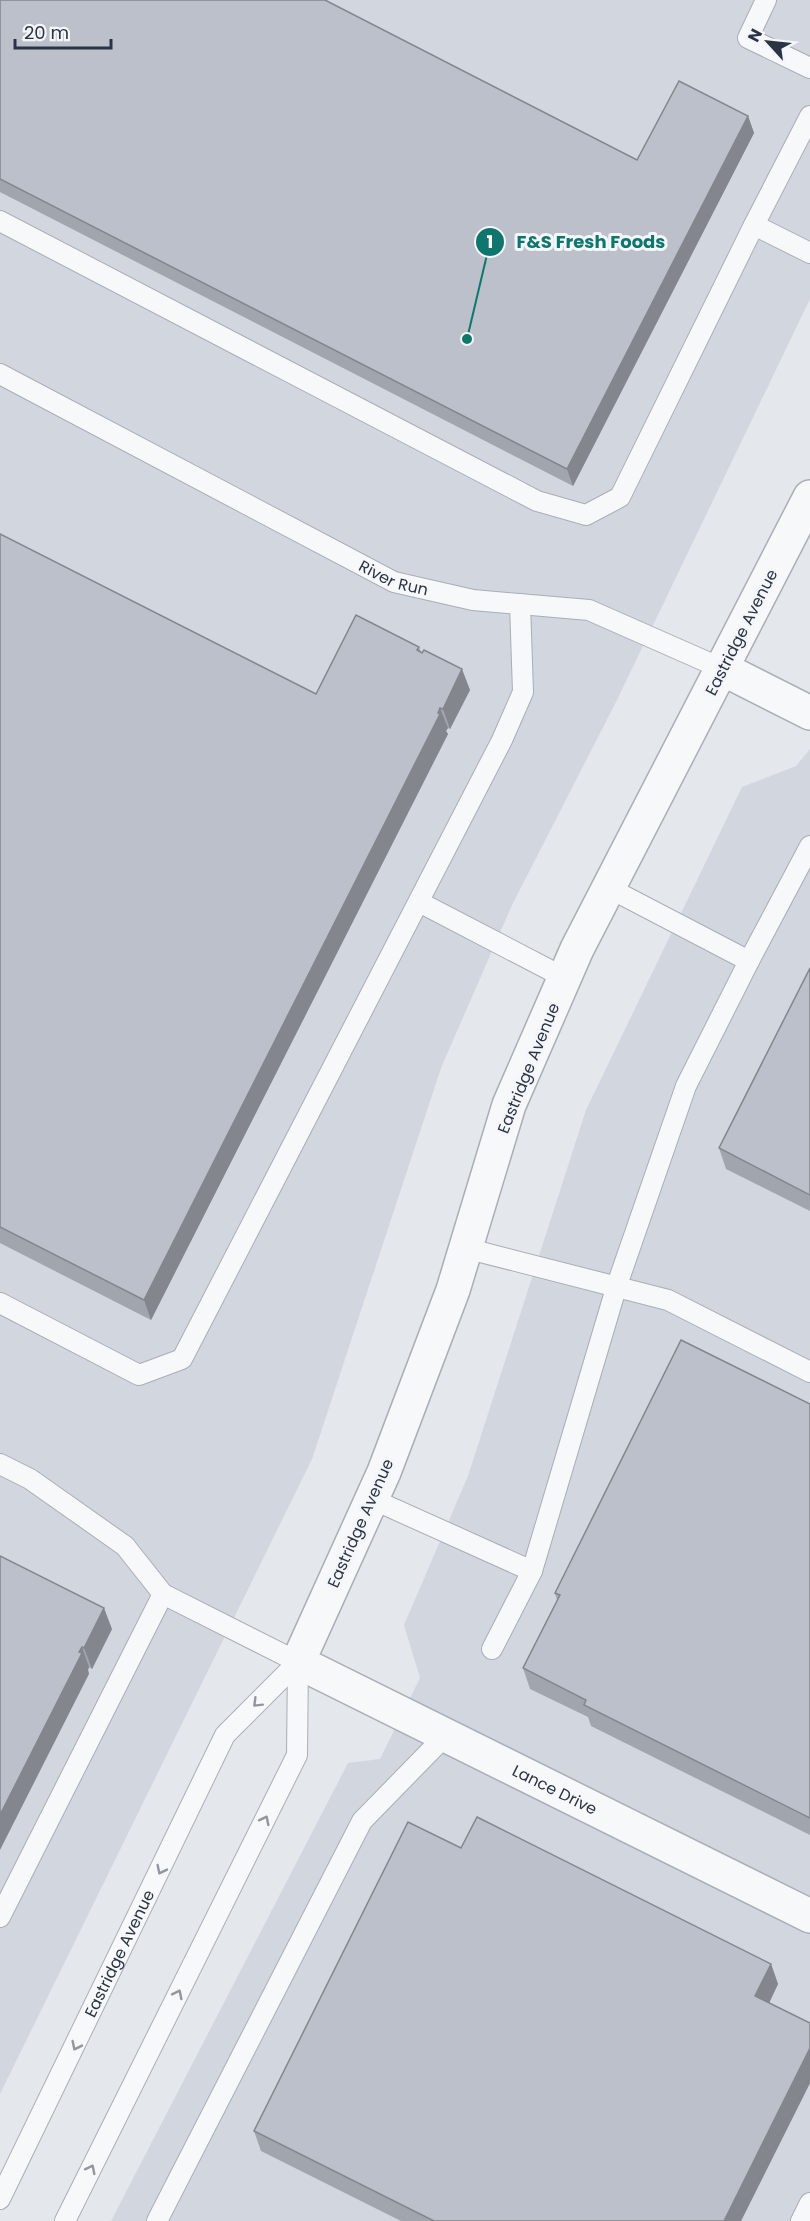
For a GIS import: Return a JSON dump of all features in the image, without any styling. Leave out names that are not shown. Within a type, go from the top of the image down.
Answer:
[{"type":"street","name":"Eastridge Avenue","points":[[298,1662],[372,1499],[453,1290],[509,1105],[565,978],[609,888],[810,497]]},
{"type":"street","name":"River Run","points":[[723,669],[810,713]]},
{"type":"street","name":"Lance Drive","points":[[298,1662],[810,1916]]},
{"type":"lane","points":[[766,0],[748,38],[810,68]]},
{"type":"lane","points":[[0,221],[537,501],[586,515],[620,497],[810,116]]},
{"type":"lane","points":[[754,225],[810,253]]},
{"type":"lane","name":"River Run","points":[[0,374],[394,582],[473,600],[590,610],[723,669]]},
{"type":"lane","points":[[0,1303],[139,1375],[182,1359],[502,740],[523,692],[520,604]]},
{"type":"lane","points":[[492,1649],[532,1571],[617,1286],[686,1086],[810,846]]},
{"type":"lane","points":[[609,888],[749,961]]},
{"type":"lane","points":[[419,902],[565,978]]},
{"type":"lane","points":[[465,1248],[668,1300],[810,1372]]},
{"type":"lane","points":[[0,1464],[30,1479],[125,1546],[163,1594],[298,1662]]},
{"type":"lane","points":[[372,1499],[532,1571]]},
{"type":"lane","points":[[0,1917],[163,1594]]},
{"type":"lane","name":"Eastridge Avenue","points":[[0,2199],[225,1735],[298,1662]]},
{"type":"lane","name":"Eastridge Avenue","points":[[64,2221],[297,1755],[298,1662]]},
{"type":"lane","points":[[158,2221],[362,1821],[446,1735]]},
{"type":"lane","points":[[801,2221],[810,2203]]},
{"type":"shaded area","points":[[0,0],[810,0],[810,299],[616,702],[512,905],[441,1068],[312,1459],[0,2094]]},
{"type":"shaded area","points":[[810,749],[810,2221],[111,2221],[348,1763],[380,1759],[420,1678],[404,1625],[468,1476],[586,1110],[742,787],[796,766]]},
{"type":"building","points":[[0,0],[325,0],[637,160],[679,81],[748,116],[567,469],[0,179]]},
{"type":"building","points":[[0,534],[316,694],[356,615],[419,647],[417,650],[422,653],[424,650],[462,669],[443,709],[440,708],[438,713],[440,714],[144,1300],[0,1227]]},
{"type":"building","points":[[810,968],[810,1195],[719,1148]]},
{"type":"building","points":[[681,1340],[810,1404],[810,1818],[584,1705],[586,1700],[523,1668],[560,1595],[555,1593]]},
{"type":"building","points":[[0,1556],[104,1608],[84,1648],[82,1647],[79,1652],[82,1653],[0,1815]]},
{"type":"building","points":[[477,1817],[771,1964],[755,1996],[810,2023],[810,2048],[724,2221],[434,2221],[254,2131],[408,1822],[461,1848]]},
{"type":"place","name":"F&S Fresh Foods","points":[[467,339]]}]
